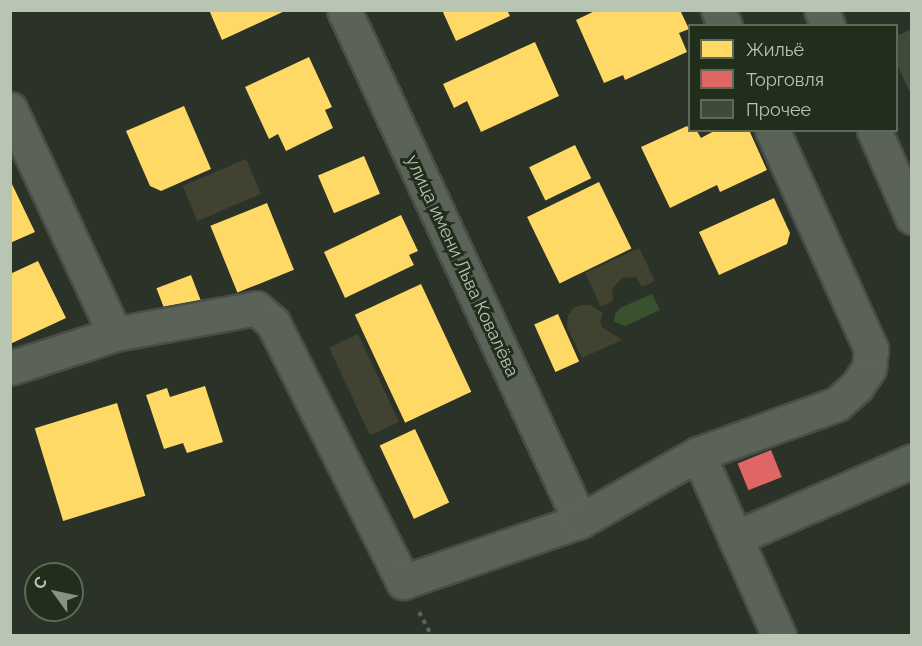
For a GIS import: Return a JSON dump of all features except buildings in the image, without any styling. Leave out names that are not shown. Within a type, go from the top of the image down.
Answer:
[{"type":"street","name":"улица имени Льва Ковалёва","points":[[344,10],[580,522]]},
{"type":"street","points":[[718,10],[724,24]]},
{"type":"street","points":[[821,10],[827,24]]},
{"type":"street","points":[[10,109],[115,334]]},
{"type":"street","points":[[10,368],[115,334],[256,308],[273,323],[403,582],[580,522],[698,454],[837,404],[857,386],[869,368],[871,350],[773,132]]},
{"type":"street","points":[[875,132],[912,217]]},
{"type":"street","points":[[698,454],[779,636]]},
{"type":"street","points":[[735,538],[912,461]]},
{"type":"shaded area","points":[[246,159],[261,194],[197,221],[182,186]]},
{"type":"shaded area","points":[[639,248],[655,281],[642,287],[636,277],[622,278],[612,289],[613,301],[601,307],[585,273]]},
{"type":"shaded area","points":[[652,294],[660,310],[625,326],[614,322],[615,314],[620,308]]},
{"type":"shaded area","points":[[590,305],[603,313],[600,322],[602,327],[622,340],[582,358],[567,327],[568,315],[574,308]]},
{"type":"shaded area","points":[[358,334],[399,422],[370,435],[329,348]]}]
